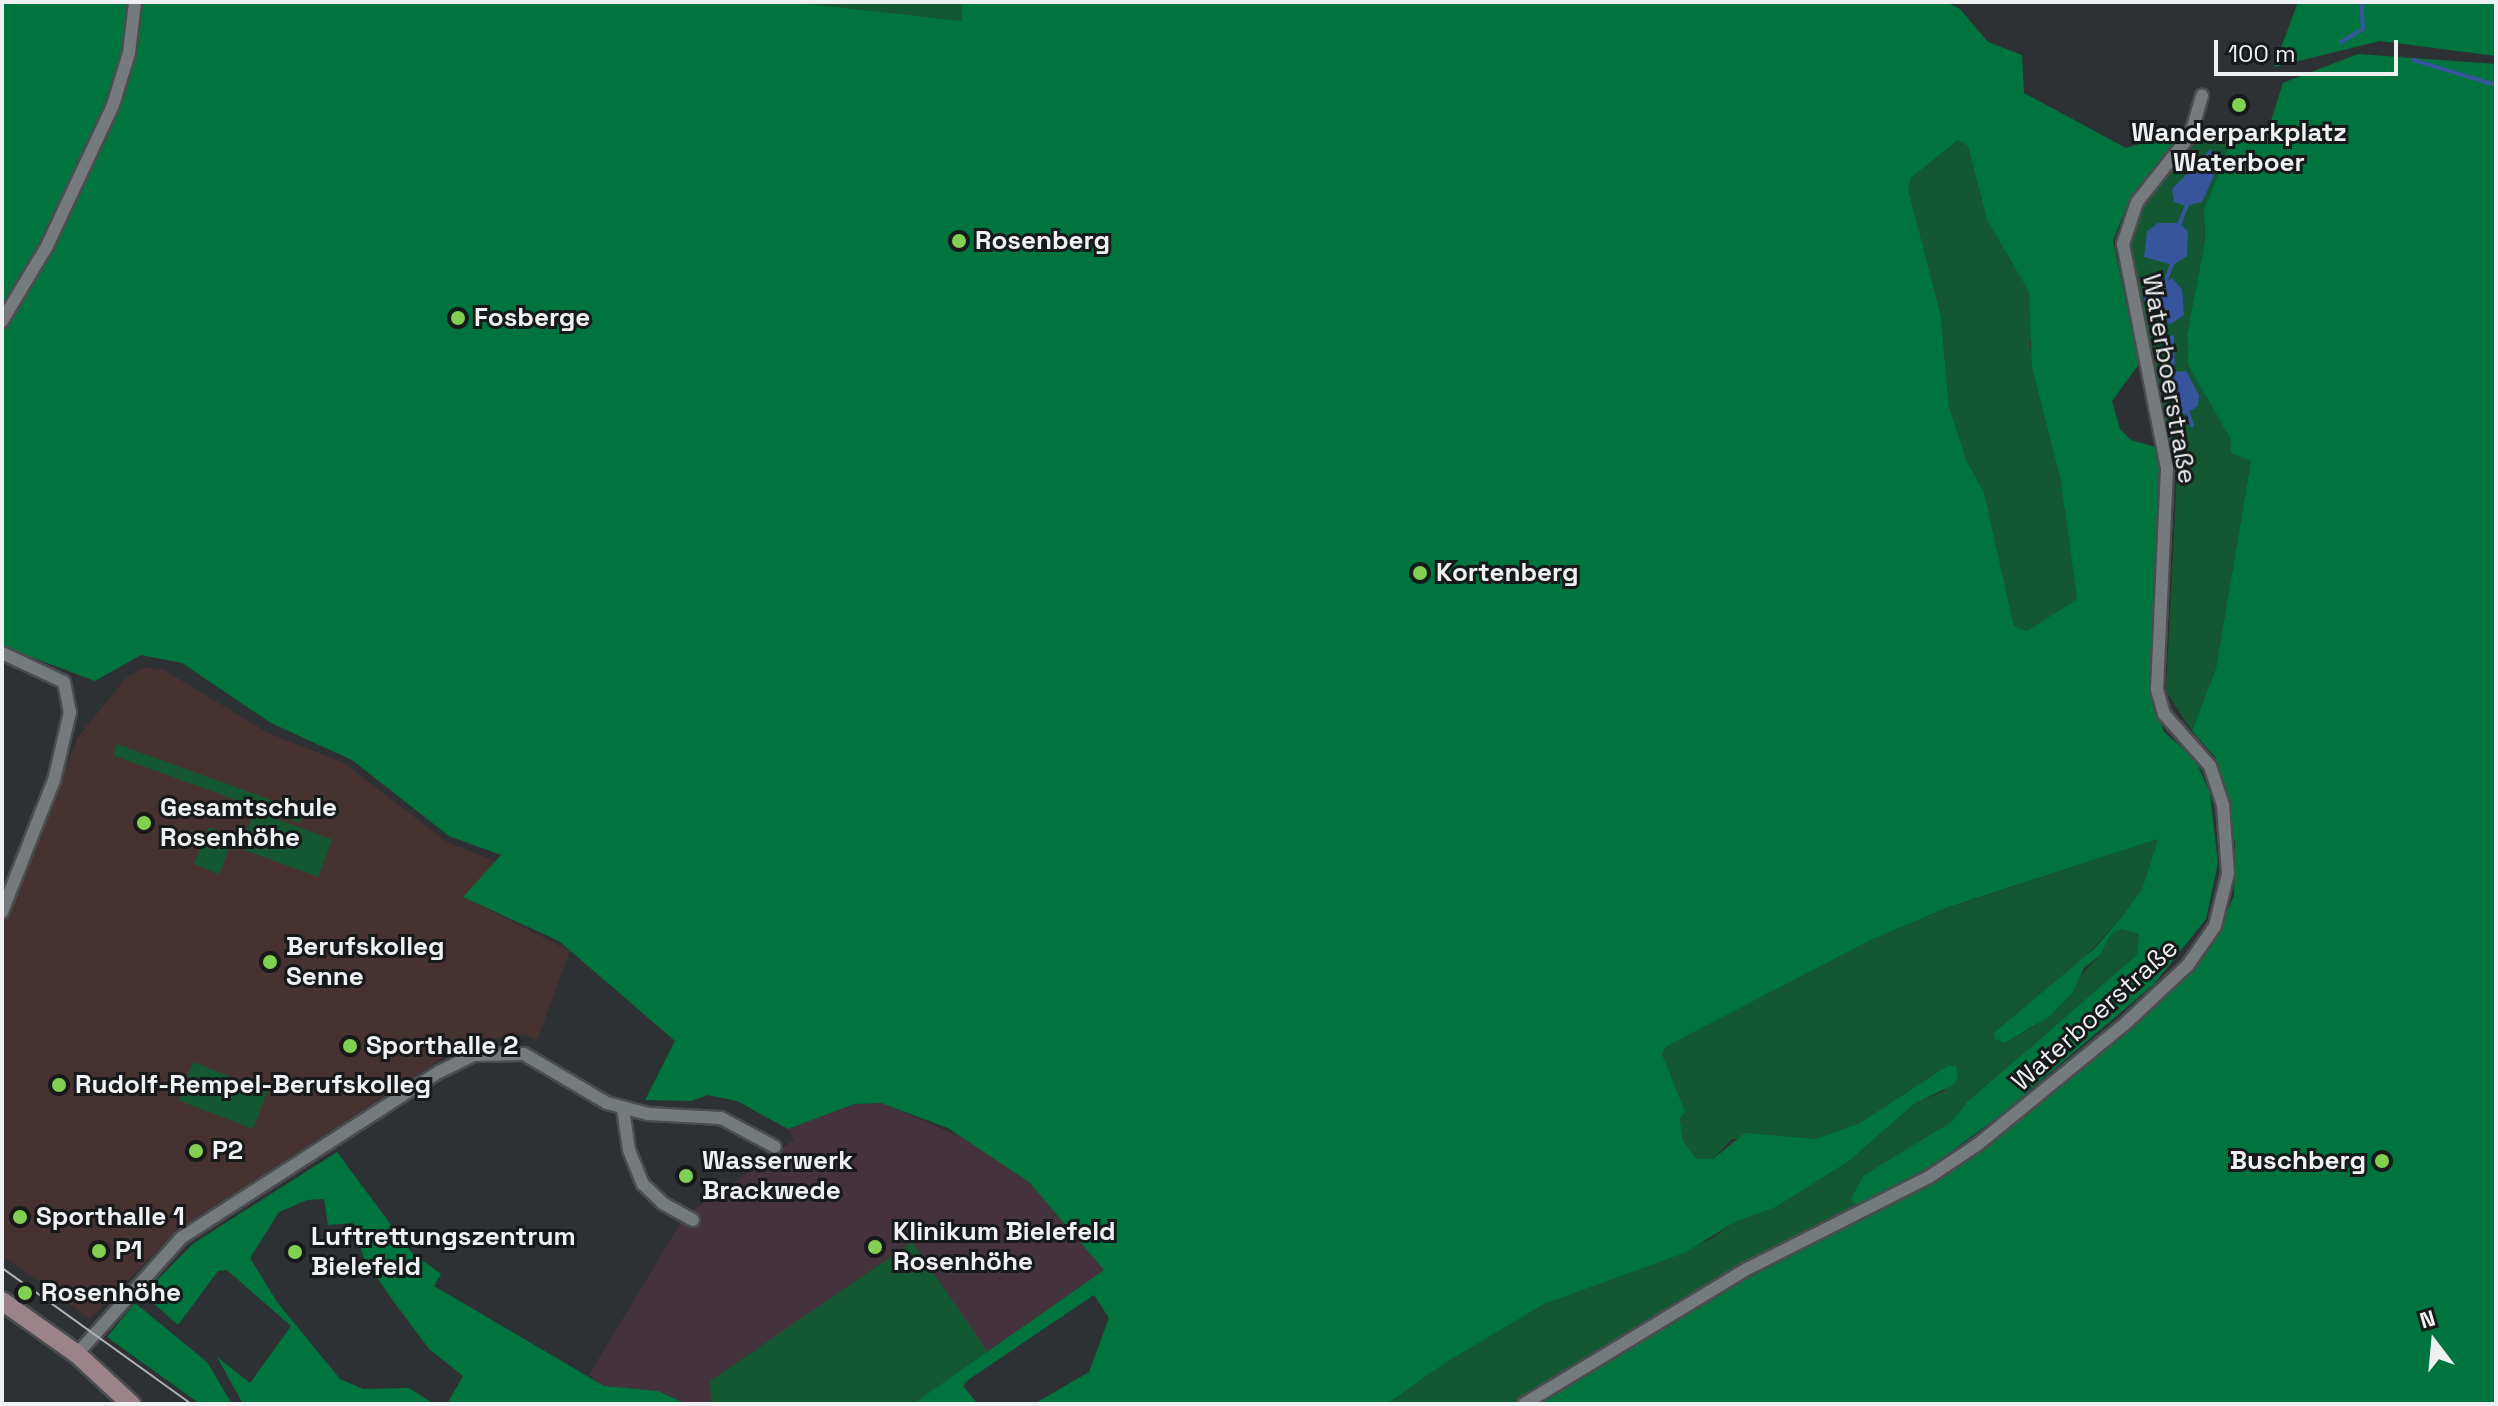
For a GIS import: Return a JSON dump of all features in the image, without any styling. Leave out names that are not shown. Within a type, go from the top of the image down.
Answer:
[{"type":"street","points":[[2,321],[47,246],[113,105],[129,53],[135,2]]},
{"type":"street","name":"Waterboerstraße","points":[[1524,1404],[1749,1268],[1929,1177],[1977,1145],[2126,1023],[2188,965],[2215,926],[2228,873],[2223,805],[2210,766],[2164,714],[2157,689],[2167,468],[2123,244],[2137,202],[2191,134],[2202,96]]},
{"type":"street","points":[[2,653],[64,682],[70,712],[54,780],[2,912]]},
{"type":"street","points":[[77,1354],[181,1238],[462,1059],[491,1052],[524,1054],[623,1109],[721,1118],[775,1147]]},
{"type":"street","points":[[623,1109],[629,1150],[643,1184],[664,1204],[693,1220]]},
{"type":"street","points":[[2,1301],[77,1354],[131,1404]]},
{"type":"shaded area","points":[[144,667],[164,670],[268,733],[344,763],[447,842],[497,862],[464,897],[570,951],[537,1040],[524,1035],[494,1038],[446,1056],[178,1229],[90,1319],[2,1255],[2,928],[78,737],[126,678]]},
{"type":"shaded area","name":"Klinikum Bielefeld Rosenhöhe","points":[[882,1103],[986,1148],[1029,1182],[1105,1270],[913,1404],[686,1404],[658,1391],[604,1386],[589,1375],[684,1217],[794,1140],[788,1129],[854,1104]]},
{"type":"green space","points":[[2,2],[789,2],[962,21],[961,2],[1946,2],[1960,9],[1988,42],[2022,55],[2024,93],[2126,148],[2187,130],[2127,205],[2113,241],[2139,364],[2112,401],[2120,429],[2131,440],[2155,447],[2159,470],[2151,698],[2164,732],[2195,759],[2210,793],[2218,863],[2206,919],[2154,984],[1998,1117],[1934,1164],[1857,1207],[1851,1199],[1863,1176],[1953,1121],[1966,1103],[2137,955],[2139,934],[2122,929],[2111,934],[2100,955],[2084,968],[2073,992],[2050,1016],[2005,1043],[1995,1039],[1994,1033],[2094,949],[2121,918],[2142,889],[2158,839],[1949,907],[1871,940],[1667,1046],[1662,1054],[1685,1111],[1680,1120],[1683,1141],[1697,1159],[1713,1159],[1745,1133],[1815,1139],[1860,1123],[1947,1066],[1956,1066],[1958,1076],[1955,1084],[1914,1104],[1849,1161],[1776,1207],[1735,1222],[1684,1253],[1544,1304],[1445,1363],[1387,1404],[1034,1404],[1089,1372],[1109,1318],[1094,1295],[968,1380],[963,1386],[978,1404],[913,1404],[1104,1270],[1029,1182],[948,1128],[881,1103],[854,1104],[788,1129],[737,1101],[708,1095],[691,1101],[645,1100],[675,1041],[559,941],[463,897],[501,855],[449,836],[352,760],[271,723],[182,663],[141,655],[95,681],[2,646]],"holes":[[[1958,140],[1968,146],[1987,220],[2029,292],[2032,367],[2060,477],[2077,599],[2027,631],[2014,626],[1984,492],[1967,462],[1949,407],[1941,316],[1908,190],[1911,178]]]},
{"type":"green space","points":[[789,2],[961,2],[962,21],[802,6]]},
{"type":"green space","points":[[2298,2],[2496,2],[2496,56],[2380,41],[2274,67]]},
{"type":"green space","points":[[2358,54],[2496,64],[2496,1404],[1537,1404],[1753,1274],[1934,1183],[2127,1032],[2211,945],[2234,896],[2235,843],[2216,758],[2192,731],[2216,668],[2251,461],[2231,453],[2230,438],[2188,365],[2187,334],[2205,241],[2204,209],[2225,158],[2229,133],[2267,133],[2283,83]]},
{"type":"green space","points":[[2208,133],[2229,133],[2225,158],[2204,209],[2205,241],[2187,334],[2188,365],[2230,438],[2231,453],[2251,461],[2216,668],[2192,731],[2166,691],[2177,474],[2129,239],[2142,204],[2194,139]]},
{"type":"green space","points":[[1958,140],[1968,146],[1987,220],[2029,292],[2034,320],[2030,345],[2060,477],[2077,599],[2027,631],[2014,626],[1984,492],[1967,462],[1949,407],[1941,316],[1907,190],[1911,178]]},
{"type":"green space","points":[[117,744],[304,812],[300,823],[113,755]]},
{"type":"green space","points":[[254,811],[332,839],[318,877],[240,849]]},
{"type":"green space","points":[[209,827],[234,837],[219,874],[194,864]]},
{"type":"green space","points":[[2158,839],[2142,889],[2121,918],[2005,1043],[2036,1025],[2099,956],[2111,934],[2122,929],[2139,934],[2137,955],[1966,1103],[1954,1121],[1857,1207],[1734,1270],[1573,1365],[1519,1404],[1387,1404],[1445,1363],[1544,1304],[1711,1239],[1735,1222],[1776,1207],[1849,1161],[1914,1104],[1945,1091],[1947,1066],[1860,1123],[1815,1139],[1732,1139],[1713,1159],[1697,1159],[1683,1141],[1680,1120],[1685,1111],[1662,1054],[1667,1046],[1871,940],[1950,907]]},
{"type":"green space","points":[[193,1062],[268,1091],[253,1129],[178,1100]]},
{"type":"green space","points":[[337,1152],[411,1252],[441,1274],[434,1286],[604,1386],[658,1391],[686,1404],[447,1404],[463,1376],[429,1349],[394,1302],[364,1259],[353,1223],[328,1225],[324,1199],[307,1200],[279,1212],[250,1258],[277,1302],[340,1379],[363,1389],[409,1388],[434,1404],[243,1404],[217,1357],[250,1383],[291,1326],[227,1270],[218,1271],[178,1325],[143,1294],[194,1243]]},
{"type":"green space","points":[[912,1242],[988,1352],[913,1404],[711,1404],[710,1381]]},
{"type":"green space","points":[[135,1303],[207,1362],[232,1404],[200,1404],[107,1337]]},
{"type":"water","points":[[2211,149],[2216,159],[2213,178],[2202,202],[2186,206],[2174,202],[2172,189]]},
{"type":"water","points":[[2158,223],[2180,223],[2188,232],[2187,256],[2173,265],[2144,257],[2147,231]]},
{"type":"water","points":[[2172,278],[2182,289],[2184,315],[2171,324],[2151,317],[2143,297]]},
{"type":"water","points":[[2186,371],[2199,395],[2198,406],[2184,415],[2173,404],[2169,385],[2174,372]]},
{"type":"waterway","points":[[2341,42],[2363,29],[2361,2]]},
{"type":"waterway","points":[[2413,60],[2496,85]]},
{"type":"waterway","points":[[2179,225],[2187,205]]},
{"type":"waterway","points":[[2164,285],[2173,261]]},
{"type":"waterway","points":[[2172,337],[2173,364]]},
{"type":"waterway","points":[[2187,409],[2192,425]]},
{"type":"tram line","points":[[2,1268],[191,1404]]},
{"type":"place","name":"Wanderparkplatz Waterboer","points":[[2239,105]]},
{"type":"place","name":"Rosenberg","points":[[959,241]]},
{"type":"place","name":"Fosberge","points":[[458,318]]},
{"type":"place","name":"Kortenberg","points":[[1420,573]]},
{"type":"place","name":"Gesamtschule Rosenhöhe","points":[[144,823]]},
{"type":"place","name":"Berufskolleg Senne","points":[[270,962]]},
{"type":"place","name":"Sporthalle 2","points":[[350,1046]]},
{"type":"place","name":"Rudolf-Rempel-Berufskolleg","points":[[59,1085]]},
{"type":"place","name":"P2","points":[[196,1151]]},
{"type":"place","name":"Buschberg","points":[[2382,1161]]},
{"type":"place","name":"Wasserwerk Brackwede","points":[[686,1176]]},
{"type":"place","name":"Sporthalle 1","points":[[20,1217]]},
{"type":"place","name":"Klinikum Bielefeld Rosenhöhe","points":[[875,1247]]},
{"type":"place","name":"P1","points":[[99,1251]]},
{"type":"place","name":"Luftrettungszentrum Bielefeld","points":[[295,1252]]},
{"type":"place","name":"Rosenhöhe","points":[[25,1293]]}]
